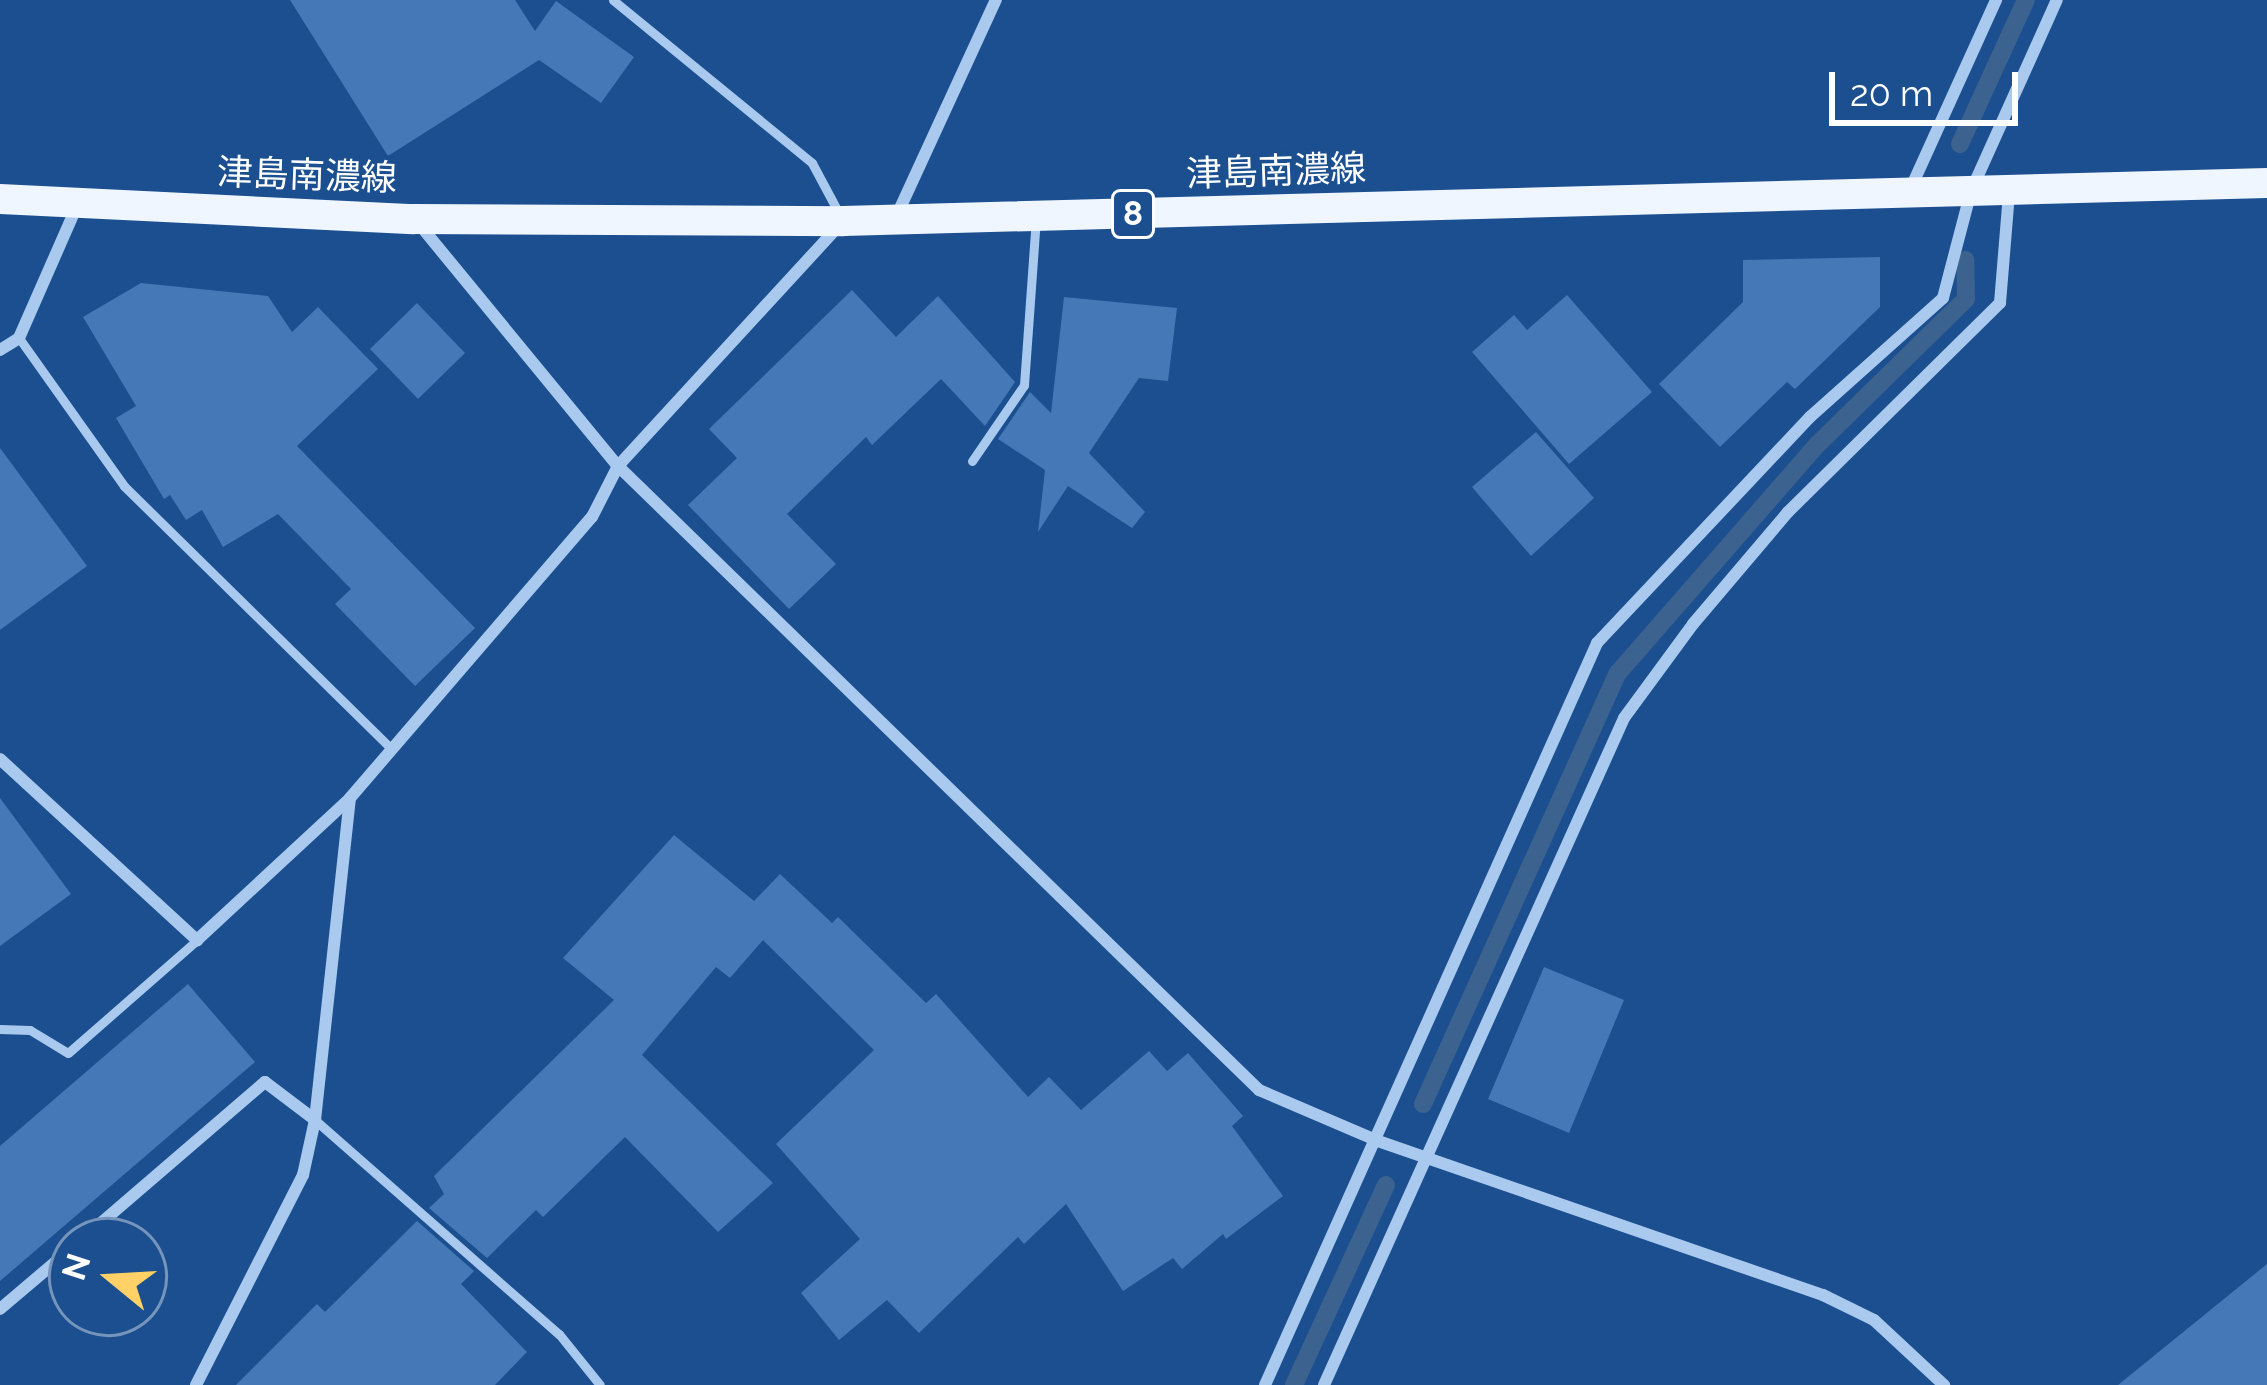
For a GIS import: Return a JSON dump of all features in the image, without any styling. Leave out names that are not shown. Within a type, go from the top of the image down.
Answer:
[{"type":"main road","name":"津島南濃線","points":[[0,199],[414,219],[843,221],[2267,183]]},
{"type":"street","points":[[894,220],[996,0]]},
{"type":"street","points":[[1908,193],[1996,0]]},
{"type":"street","points":[[1265,1385],[1597,643],[1810,417],[1943,298],[1971,191],[2057,0]]},
{"type":"street","points":[[1324,1385],[1624,718],[1693,623],[1788,512],[2000,303],[2009,190]]},
{"type":"street","points":[[0,350],[19,338],[78,205]]},
{"type":"street","points":[[414,219],[618,466],[1259,1090],[1378,1141],[1822,1295],[1874,1320],[1944,1385]]},
{"type":"street","points":[[0,759],[197,940],[350,798],[592,517],[618,466],[843,221]]},
{"type":"street","points":[[196,1385],[303,1175],[315,1120],[350,798]]},
{"type":"street","points":[[108,1217],[266,1082],[315,1120]]},
{"type":"street","points":[[0,1309],[48,1268]]},
{"type":"lane","points":[[613,0],[812,163],[843,221]]},
{"type":"lane","points":[[972,461],[1024,385],[1036,217]]},
{"type":"lane","points":[[19,338],[124,486],[392,749]]},
{"type":"lane","points":[[0,1029],[30,1030],[68,1053],[197,940]]},
{"type":"lane","points":[[315,1120],[559,1334],[600,1385]]},
{"type":"building","points":[[290,0],[515,0],[535,31],[556,1],[634,57],[601,103],[539,60],[388,156]]},
{"type":"building","points":[[1880,257],[1880,307],[1795,389],[1787,382],[1720,447],[1659,384],[1743,302],[1743,260]]},
{"type":"building","points":[[141,283],[268,296],[292,332],[318,307],[378,369],[297,446],[475,628],[415,686],[335,604],[351,589],[278,514],[223,547],[202,510],[186,520],[170,495],[164,499],[116,418],[136,406],[83,317]]},
{"type":"building","points":[[852,290],[896,337],[938,296],[1015,382],[985,426],[941,379],[872,445],[866,437],[787,514],[836,564],[789,609],[688,505],[737,458],[709,429]]},
{"type":"building","points":[[1567,295],[1652,392],[1569,464],[1472,352],[1514,315],[1527,330]]},
{"type":"building","points":[[1064,297],[1177,308],[1168,381],[1139,378],[1089,453],[1145,512],[1132,528],[1068,486],[1038,532],[1045,470],[998,439],[1030,392],[1051,413]]},
{"type":"building","points":[[417,303],[465,353],[418,399],[370,349]]},
{"type":"building","points":[[1536,432],[1594,498],[1531,556],[1472,487]]},
{"type":"building","points":[[0,448],[87,566],[0,630]]},
{"type":"building","points":[[0,798],[71,894],[0,946]]},
{"type":"building","points":[[674,835],[754,901],[780,874],[832,923],[838,917],[926,1003],[936,994],[1028,1097],[1049,1077],[1081,1110],[1149,1051],[1167,1071],[1188,1053],[1243,1116],[1232,1126],[1283,1196],[1226,1239],[1223,1234],[1182,1269],[1173,1258],[1123,1291],[1066,1204],[1024,1244],[1018,1237],[919,1333],[887,1300],[839,1340],[801,1293],[860,1239],[776,1144],[874,1050],[763,940],[730,978],[716,967],[642,1055],[773,1183],[718,1232],[625,1137],[543,1217],[536,1210],[487,1258],[429,1208],[444,1194],[434,1176],[614,1000],[563,958]]},
{"type":"building","points":[[1544,967],[1624,1000],[1569,1133],[1488,1099]]},
{"type":"building","points":[[188,984],[255,1062],[75,1217],[48,1217],[48,1240],[0,1281],[0,1146]]},
{"type":"building","points":[[417,1221],[474,1271],[461,1284],[527,1352],[495,1385],[236,1385],[317,1304],[325,1312]]},
{"type":"building","points":[[2267,1264],[2267,1385],[2118,1385]]},
{"type":"waterway","points":[[1960,144],[2026,0]]},
{"type":"waterway","points":[[1423,1104],[1618,673],[1818,444],[1966,299],[1965,260]]},
{"type":"waterway","points":[[1294,1385],[1386,1185]]}]
